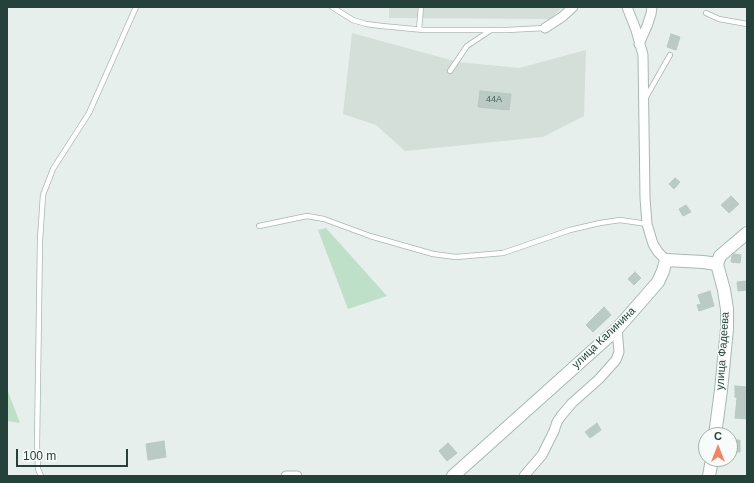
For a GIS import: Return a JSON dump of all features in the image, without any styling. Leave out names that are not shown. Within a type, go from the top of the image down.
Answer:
[{"type":"street","points":[[545,28],[562,18],[573,7]]},
{"type":"street","points":[[627,7],[643,55],[645,198],[647,224],[653,244],[666,260],[717,264],[720,256],[747,233]]},
{"type":"street","points":[[640,44],[651,14],[652,7]]},
{"type":"street","name":"улица Калинина","points":[[453,476],[617,329],[658,282],[666,260]]},
{"type":"street","name":"улица Фадеева","points":[[716,427],[727,329],[724,290],[717,264]]},
{"type":"street","points":[[524,476],[542,455],[561,416],[572,403],[599,379],[616,360],[619,352],[617,329]]},
{"type":"street","points":[[286,476],[297,476]]},
{"type":"lane","points":[[41,476],[38,469],[36,446],[40,240],[43,194],[53,169],[89,113],[136,7]]},
{"type":"lane","points":[[332,7],[353,20],[366,24],[419,29],[491,30],[545,28]]},
{"type":"lane","points":[[419,29],[421,7]]},
{"type":"lane","points":[[706,13],[719,19],[747,24]]},
{"type":"lane","points":[[450,71],[467,46],[491,30]]},
{"type":"lane","points":[[644,101],[670,55]]},
{"type":"lane","points":[[259,226],[307,216],[324,219],[370,236],[433,254],[456,257],[503,253],[570,230],[600,223],[620,220],[647,224]]},
{"type":"shaded area","points":[[389,7],[563,7],[550,19],[389,18]]},
{"type":"shaded area","points":[[352,33],[458,62],[519,68],[586,50],[584,116],[543,137],[405,151],[376,125],[343,114]]},
{"type":"green space","points":[[326,228],[387,296],[348,309],[318,230]]},
{"type":"green space","points":[[7,389],[20,423],[7,421]]},
{"type":"building","points":[[671,34],[680,37],[676,50],[667,47]]},
{"type":"building","points":[[480,91],[511,94],[509,110],[478,107]]},
{"type":"building","points":[[675,178],[680,182],[674,189],[669,184]]},
{"type":"building","points":[[731,196],[739,204],[729,213],[721,205]]},
{"type":"building","points":[[686,205],[691,212],[683,216],[679,209]]},
{"type":"building","points":[[734,254],[741,255],[740,263],[731,262]]},
{"type":"building","points":[[635,272],[641,278],[634,285],[628,279]]},
{"type":"building","points":[[747,281],[747,290],[738,291],[737,282]]},
{"type":"building","points":[[710,291],[714,306],[699,311],[697,305],[701,304],[698,295]]},
{"type":"building","points":[[604,307],[611,315],[593,332],[586,325]]},
{"type":"building","points":[[735,386],[747,387],[747,419],[735,418],[737,398],[735,397]]},
{"type":"building","points":[[597,423],[601,430],[590,438],[585,432]]},
{"type":"building","points":[[738,440],[740,440],[740,452],[738,452]]},
{"type":"building","points":[[164,441],[166,457],[148,460],[146,444]]},
{"type":"building","points":[[448,443],[457,453],[447,461],[439,451]]}]
